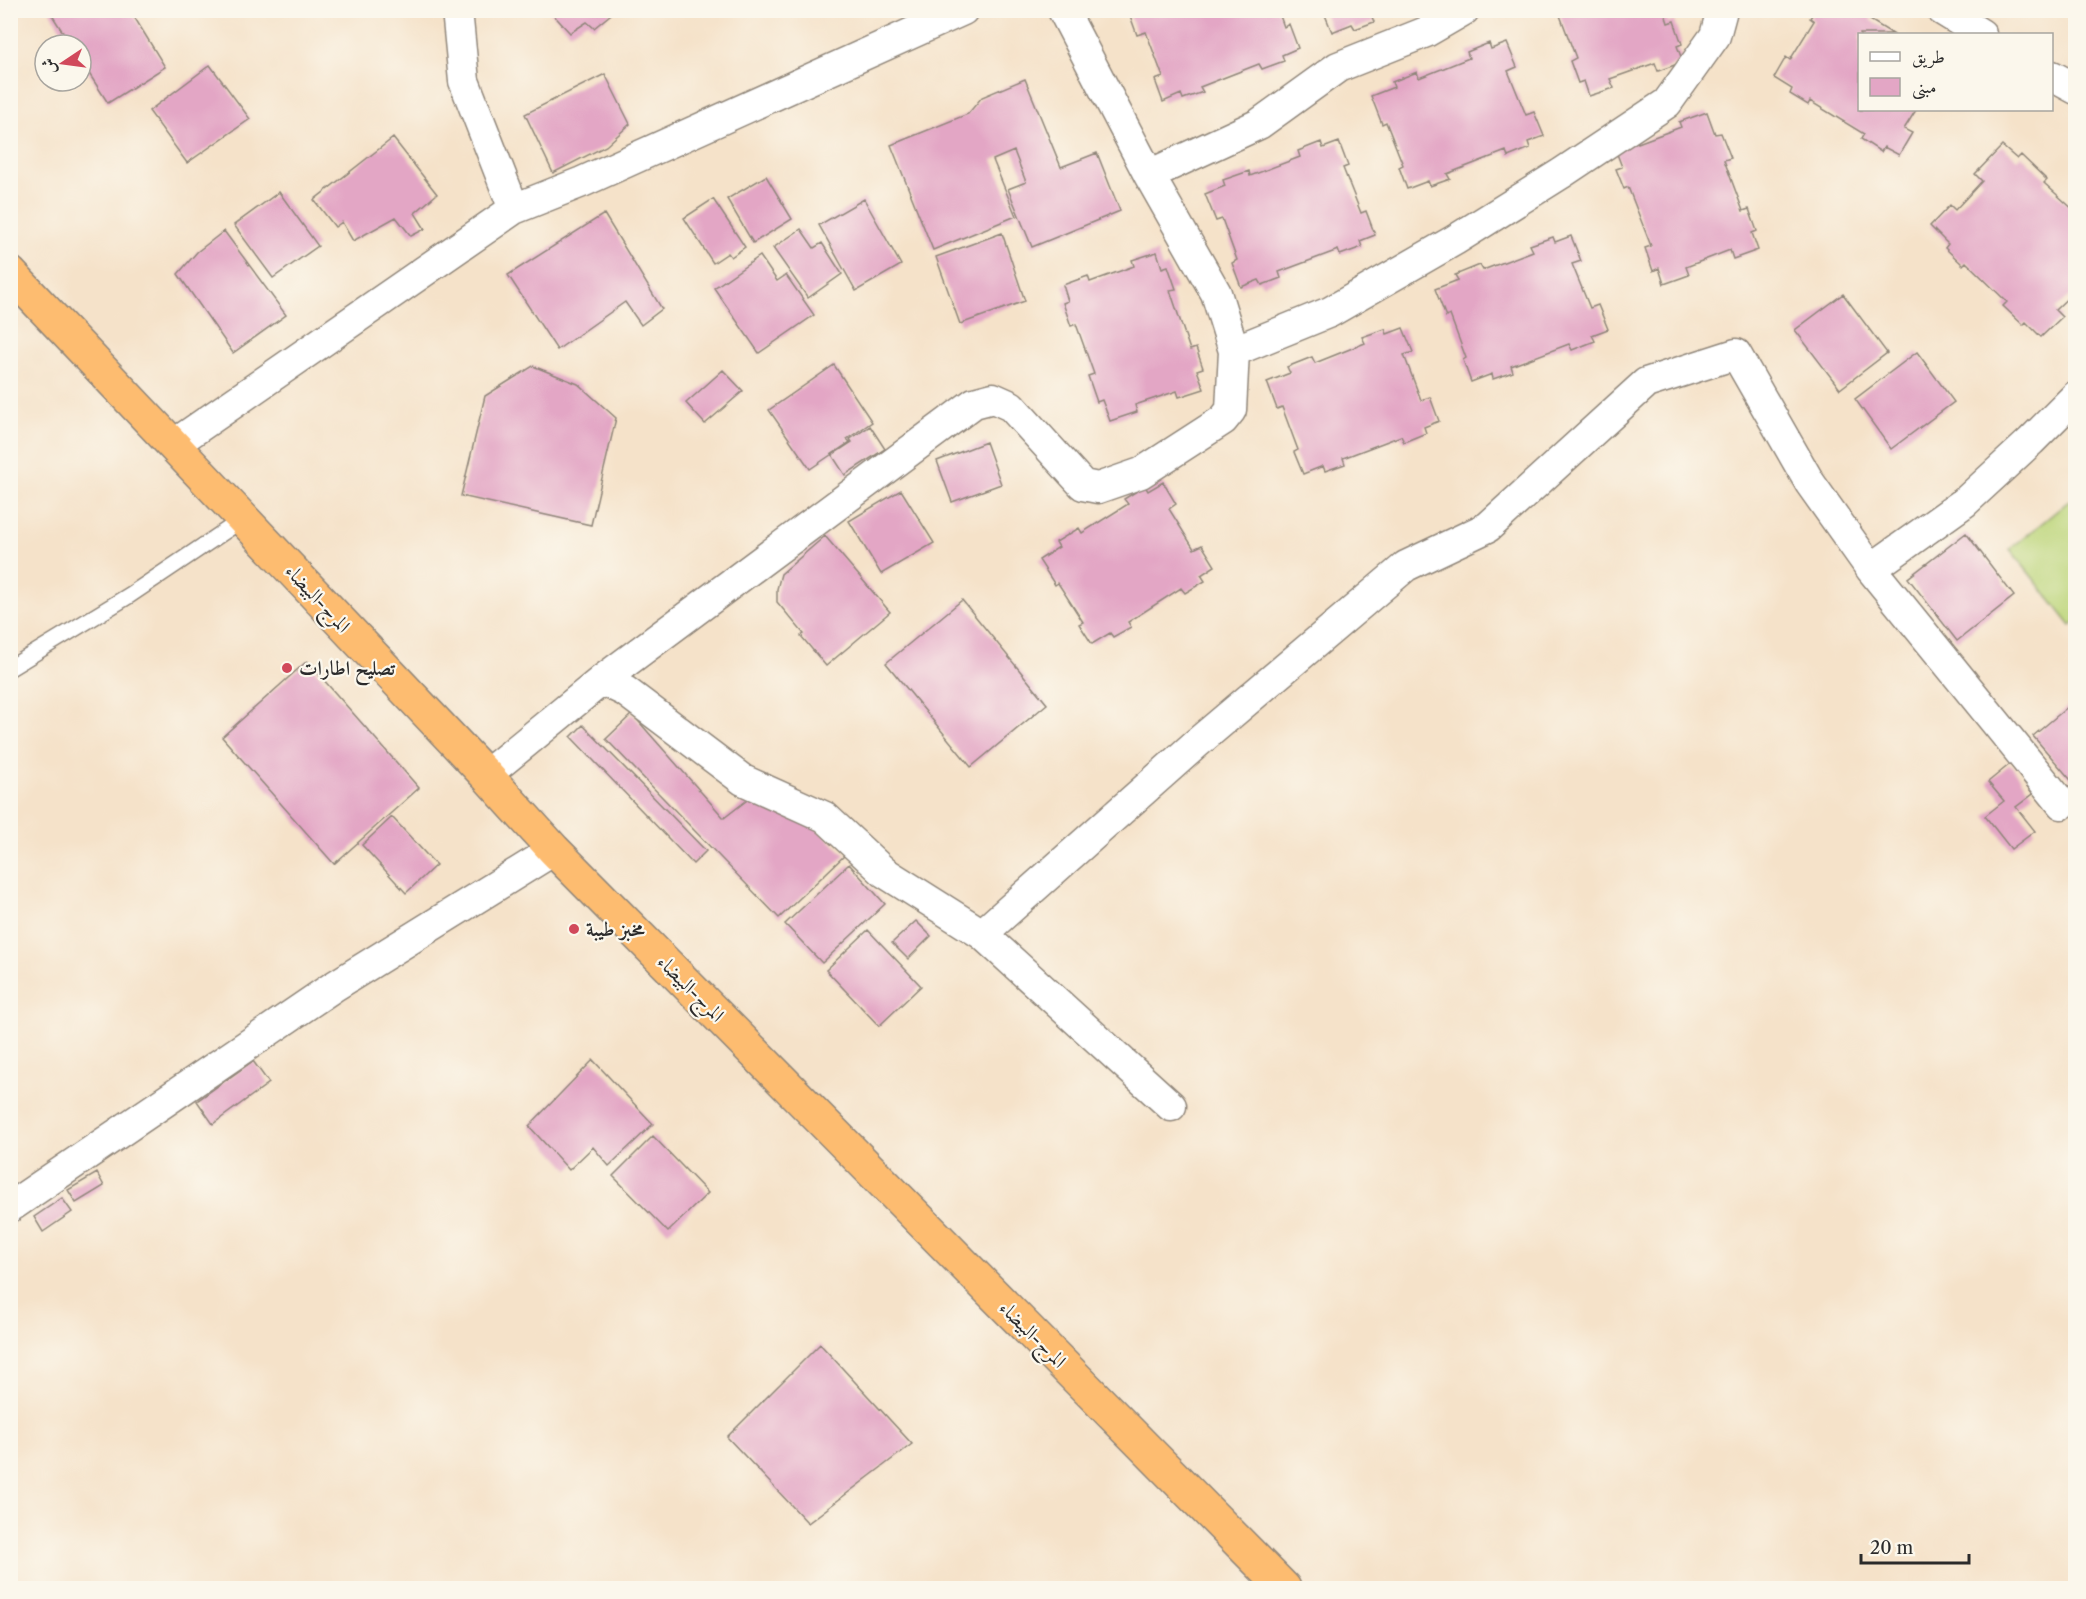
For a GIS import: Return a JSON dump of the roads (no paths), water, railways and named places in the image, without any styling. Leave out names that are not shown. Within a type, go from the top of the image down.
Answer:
[{"type":"highway","name":"المرج-البيضاء","points":[[10,273],[554,850],[1284,1588]]},
{"type":"street","points":[[458,10],[464,81],[514,210]]},
{"type":"street","points":[[173,445],[514,210],[582,182],[963,10]]},
{"type":"street","points":[[486,776],[602,680],[974,403],[993,398],[1011,406],[1083,485],[1098,488],[1141,473],[1223,420],[1231,410],[1234,351],[1216,293],[1149,175],[1063,10]]},
{"type":"street","points":[[1149,175],[1258,124],[1338,67],[1426,32],[1464,10]]},
{"type":"street","points":[[1234,351],[1329,312],[1417,263],[1552,179],[1667,103],[1715,36],[1722,10]]},
{"type":"street","points":[[1942,10],[1979,33]]},
{"type":"street","points":[[2053,77],[2076,89]]},
{"type":"street","points":[[982,934],[1197,743],[1406,566],[1488,527],[1646,383],[1736,354],[1810,483],[1871,569],[2062,804]]},
{"type":"street","points":[[1871,569],[1965,502],[2076,396]]},
{"type":"street","points":[[602,680],[625,691],[743,780],[825,818],[885,872],[982,934],[1171,1106]]},
{"type":"street","points":[[10,1207],[333,987],[554,850]]},
{"type":"lane","points":[[10,668],[130,595],[243,519]]},
{"type":"place","name":"تصليح اطارات","points":[[287,668]]},
{"type":"place","name":"مخبز طيبة","points":[[574,929]]}]
